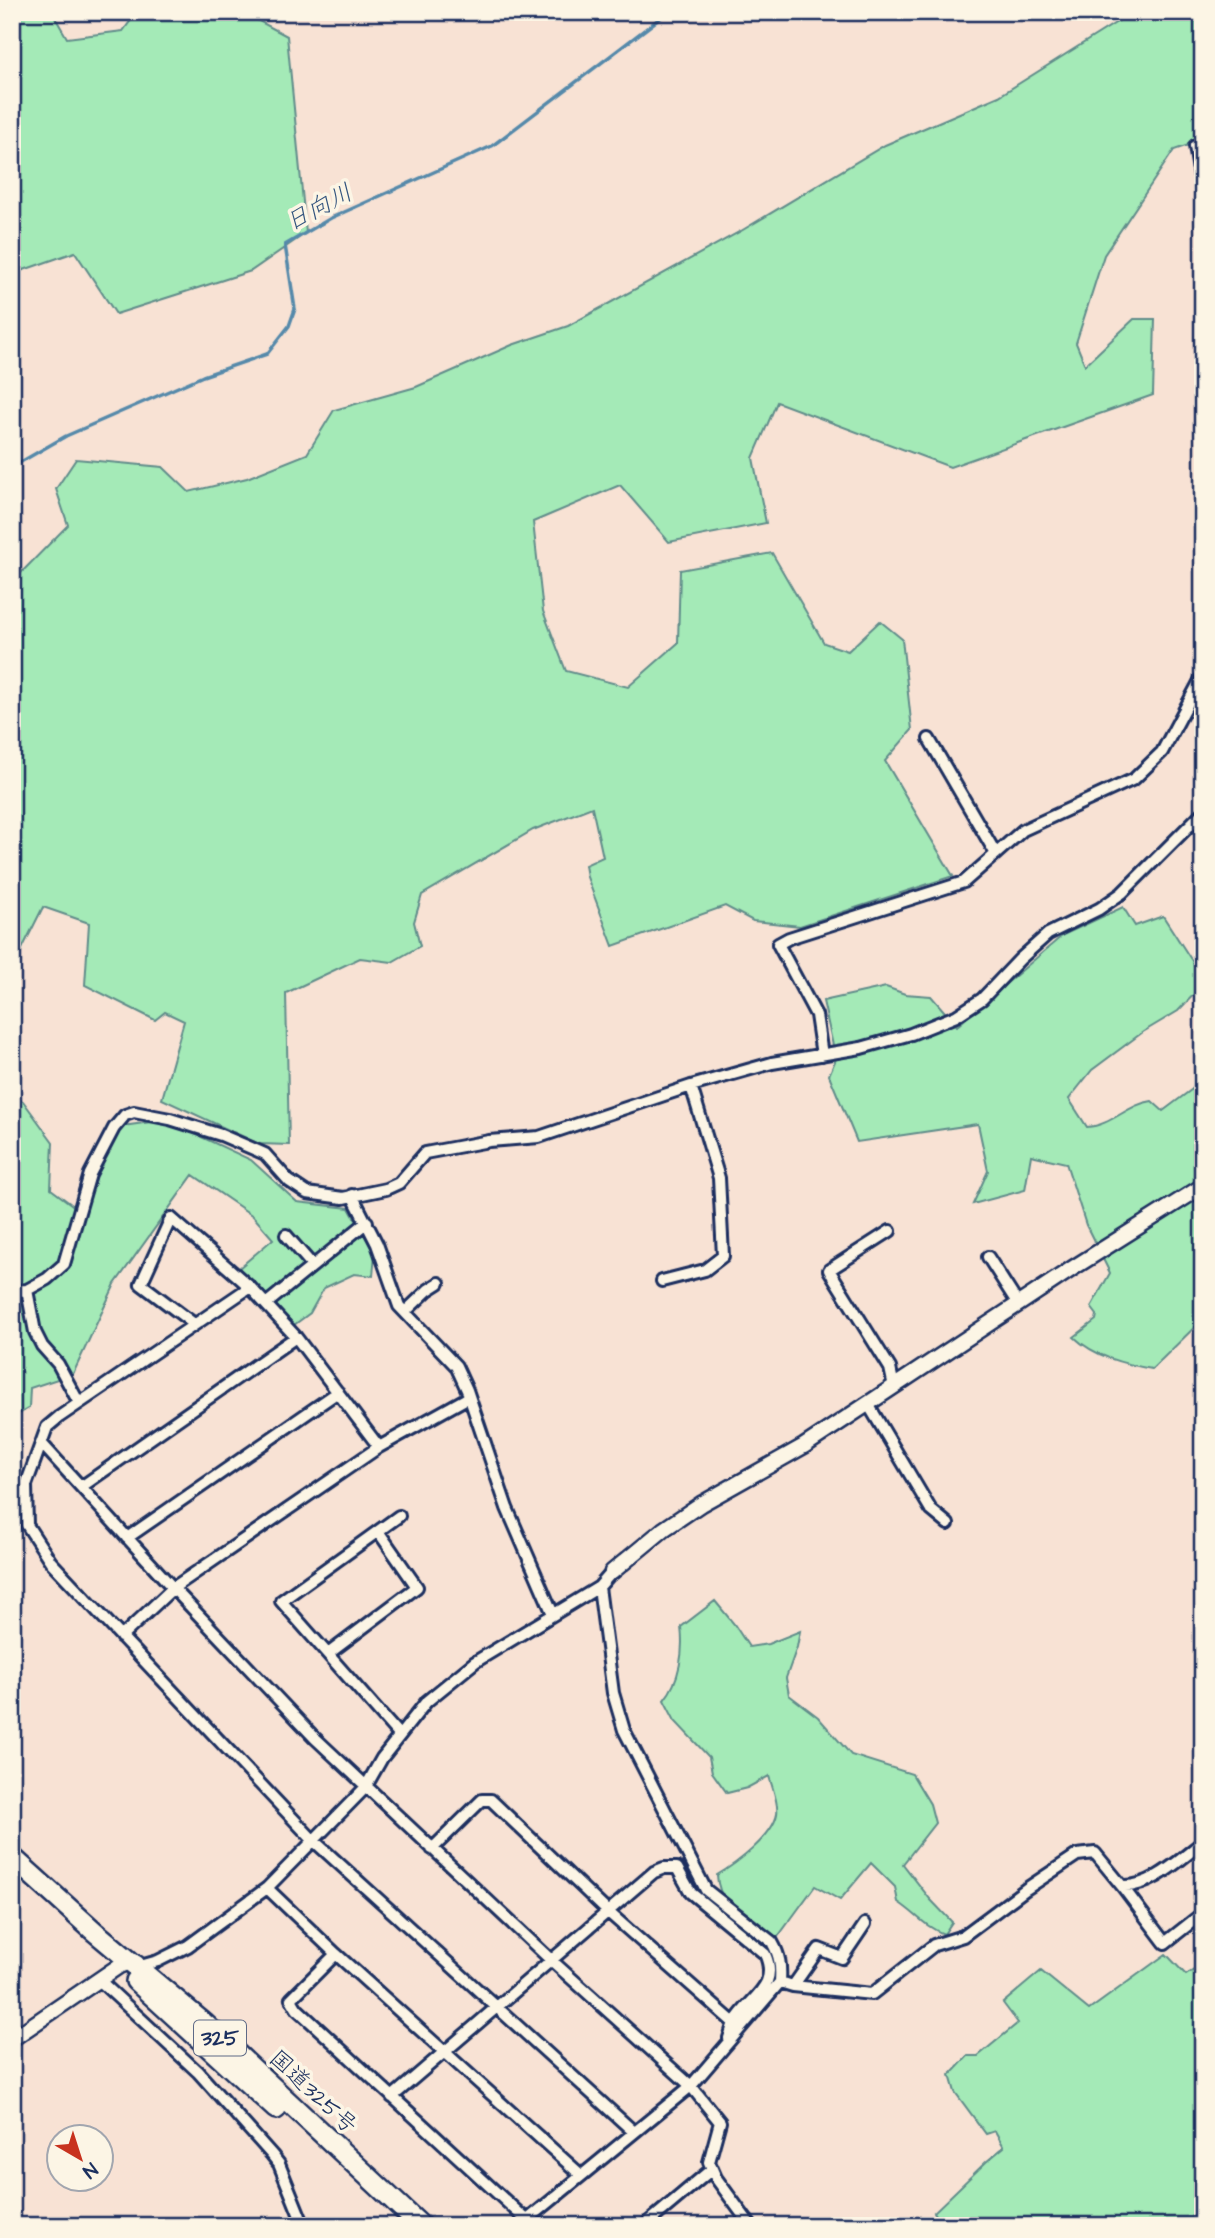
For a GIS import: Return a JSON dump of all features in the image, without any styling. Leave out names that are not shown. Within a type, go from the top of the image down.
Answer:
[{"type":"highway","name":"国道325号","points":[[12,1857],[95,1932],[205,2024],[421,2226]]},
{"type":"highway","name":"国道325号","points":[[12,1873],[132,1964],[404,2226]]},
{"type":"street","points":[[1195,146],[1203,195]]},
{"type":"street","points":[[822,1055],[816,1015],[778,944],[789,938],[964,882],[1023,830],[1134,779],[1162,752],[1203,675]]},
{"type":"street","points":[[929,739],[996,854]]},
{"type":"street","points":[[12,1291],[27,1290],[47,1279],[64,1264],[90,1174],[114,1128],[125,1115],[134,1112],[221,1135],[265,1154],[289,1181],[307,1193],[343,1198],[386,1189],[399,1182],[425,1153],[489,1141],[539,1137],[691,1086],[772,1063],[861,1048],[898,1038],[956,1016],[982,999],[1048,934],[1099,909],[1122,893],[1203,812]]},
{"type":"street","points":[[662,1281],[705,1270],[723,1256],[719,1178],[691,1086]]},
{"type":"street","points":[[12,2039],[99,1980],[132,1964],[188,1946],[267,1888],[365,1788],[399,1735],[427,1701],[475,1662],[598,1587],[664,1529],[701,1504],[804,1446],[1017,1304],[1203,1186]]},
{"type":"street","points":[[352,1195],[367,1222],[394,1295],[405,1312],[456,1366],[507,1508],[553,1615]]},
{"type":"street","points":[[194,1324],[141,1284],[171,1217],[250,1287],[296,1337],[379,1447]]},
{"type":"street","points":[[266,1304],[367,1222]]},
{"type":"street","points":[[890,1231],[829,1270],[890,1368],[894,1387]]},
{"type":"street","points":[[286,1235],[313,1266]]},
{"type":"street","points":[[988,1257],[1017,1304]]},
{"type":"street","points":[[405,1312],[439,1283]]},
{"type":"street","points":[[250,1287],[47,1427],[26,1485],[27,1525],[51,1562],[313,1840],[634,2132]]},
{"type":"street","points":[[27,1290],[35,1332],[41,1346],[58,1364],[79,1403]]},
{"type":"street","points":[[81,1487],[296,1337]]},
{"type":"street","points":[[127,1538],[338,1392]]},
{"type":"street","points":[[121,1637],[173,1588],[379,1447],[469,1397]]},
{"type":"street","points":[[868,1404],[931,1510],[948,1524]]},
{"type":"street","points":[[42,1444],[173,1588],[365,1788],[691,2086],[720,2122],[709,2162],[716,2178],[751,2226]]},
{"type":"street","points":[[399,1516],[281,1601],[399,1735]]},
{"type":"street","points":[[328,1654],[417,1587],[378,1531]]},
{"type":"street","points":[[336,1954],[291,1999],[297,2010],[527,2224],[581,2175],[691,2086],[780,1982],[779,1955],[772,1942],[706,1890],[624,1730],[613,1693],[598,1587]]},
{"type":"street","points":[[432,1849],[482,1800],[491,1800],[607,1911],[734,2023]]},
{"type":"street","points":[[1122,1886],[1131,1887],[1149,1881],[1201,1848]]},
{"type":"street","points":[[780,1982],[793,1986],[872,1994],[934,1945],[963,1936],[1026,1889],[1077,1855],[1086,1852],[1094,1853],[1164,1943],[1203,1913]]},
{"type":"street","points":[[392,2097],[607,1911],[654,1872],[664,1868],[677,1868],[691,1893],[765,1954],[771,1967],[769,1981],[734,2023],[727,2044]]},
{"type":"street","points":[[267,1888],[336,1954],[581,2175]]},
{"type":"street","points":[[793,1986],[819,1949],[842,1958],[865,1924]]},
{"type":"street","points":[[99,1980],[198,2072],[272,2155],[279,2164],[304,2226]]},
{"type":"street","points":[[644,2226],[712,2169]]},
{"type":"green space","points":[[12,12],[52,12],[67,38],[123,31],[137,12],[242,12],[287,36],[306,233],[251,271],[116,314],[75,252],[12,274]]},
{"type":"green space","points":[[1133,12],[1203,12],[1203,140],[1174,150],[1104,255],[1076,343],[1085,365],[1134,319],[1155,319],[1153,395],[950,467],[777,402],[753,458],[766,523],[669,542],[620,485],[533,522],[543,611],[566,671],[628,687],[678,643],[680,570],[772,553],[824,643],[848,651],[880,621],[902,639],[912,730],[885,761],[953,876],[800,926],[753,921],[725,906],[613,946],[585,865],[603,857],[592,807],[533,830],[422,895],[414,922],[420,946],[392,962],[360,958],[286,993],[289,1145],[259,1144],[162,1099],[184,1021],[165,1012],[155,1020],[85,985],[89,923],[43,907],[12,969],[12,582],[68,525],[56,489],[76,459],[163,467],[189,492],[247,478],[307,454],[334,410],[416,387],[512,345],[568,326],[741,231],[885,145],[999,96]]},
{"type":"green space","points":[[1123,907],[1135,926],[1163,916],[1203,978],[1203,985],[1178,1011],[1143,1032],[1092,1070],[1069,1099],[1087,1127],[1096,1126],[1143,1103],[1152,1101],[1163,1111],[1203,1081],[1203,1319],[1152,1369],[1101,1355],[1074,1337],[1096,1320],[1097,1315],[1091,1307],[1110,1273],[1086,1225],[1066,1163],[1031,1155],[1025,1190],[973,1204],[988,1171],[978,1124],[857,1142],[829,1075],[836,1059],[823,1001],[886,987],[905,994],[931,996],[957,1026],[1063,935]]},
{"type":"green space","points":[[12,1098],[23,1101],[53,1142],[51,1189],[75,1207],[123,1126],[165,1120],[251,1160],[297,1202],[349,1208],[375,1254],[373,1276],[354,1274],[324,1288],[310,1313],[294,1325],[239,1268],[273,1239],[253,1216],[193,1175],[115,1284],[73,1374],[30,1388],[29,1408],[12,1418]]},
{"type":"green space","points":[[715,1601],[749,1647],[768,1644],[800,1631],[786,1678],[789,1695],[818,1717],[851,1755],[912,1774],[930,1804],[935,1823],[903,1864],[952,1922],[944,1934],[898,1902],[895,1887],[871,1863],[840,1900],[815,1886],[777,1938],[764,1938],[727,1903],[718,1886],[717,1875],[761,1840],[777,1814],[769,1776],[747,1788],[727,1793],[712,1772],[709,1757],[675,1721],[664,1700],[674,1684],[680,1665],[681,1627]]},
{"type":"green space","points":[[1166,1954],[1186,1975],[1203,1964],[1203,2226],[944,2226],[934,2212],[1004,2147],[995,2131],[986,2134],[955,2092],[950,2075],[968,2056],[978,2056],[1018,2023],[1003,2003],[1041,1971],[1089,2010]]},
{"type":"waterway","name":"日向川","points":[[12,467],[66,436],[203,376],[267,354],[289,326],[295,309],[285,245],[331,218],[492,146],[668,12]]}]
